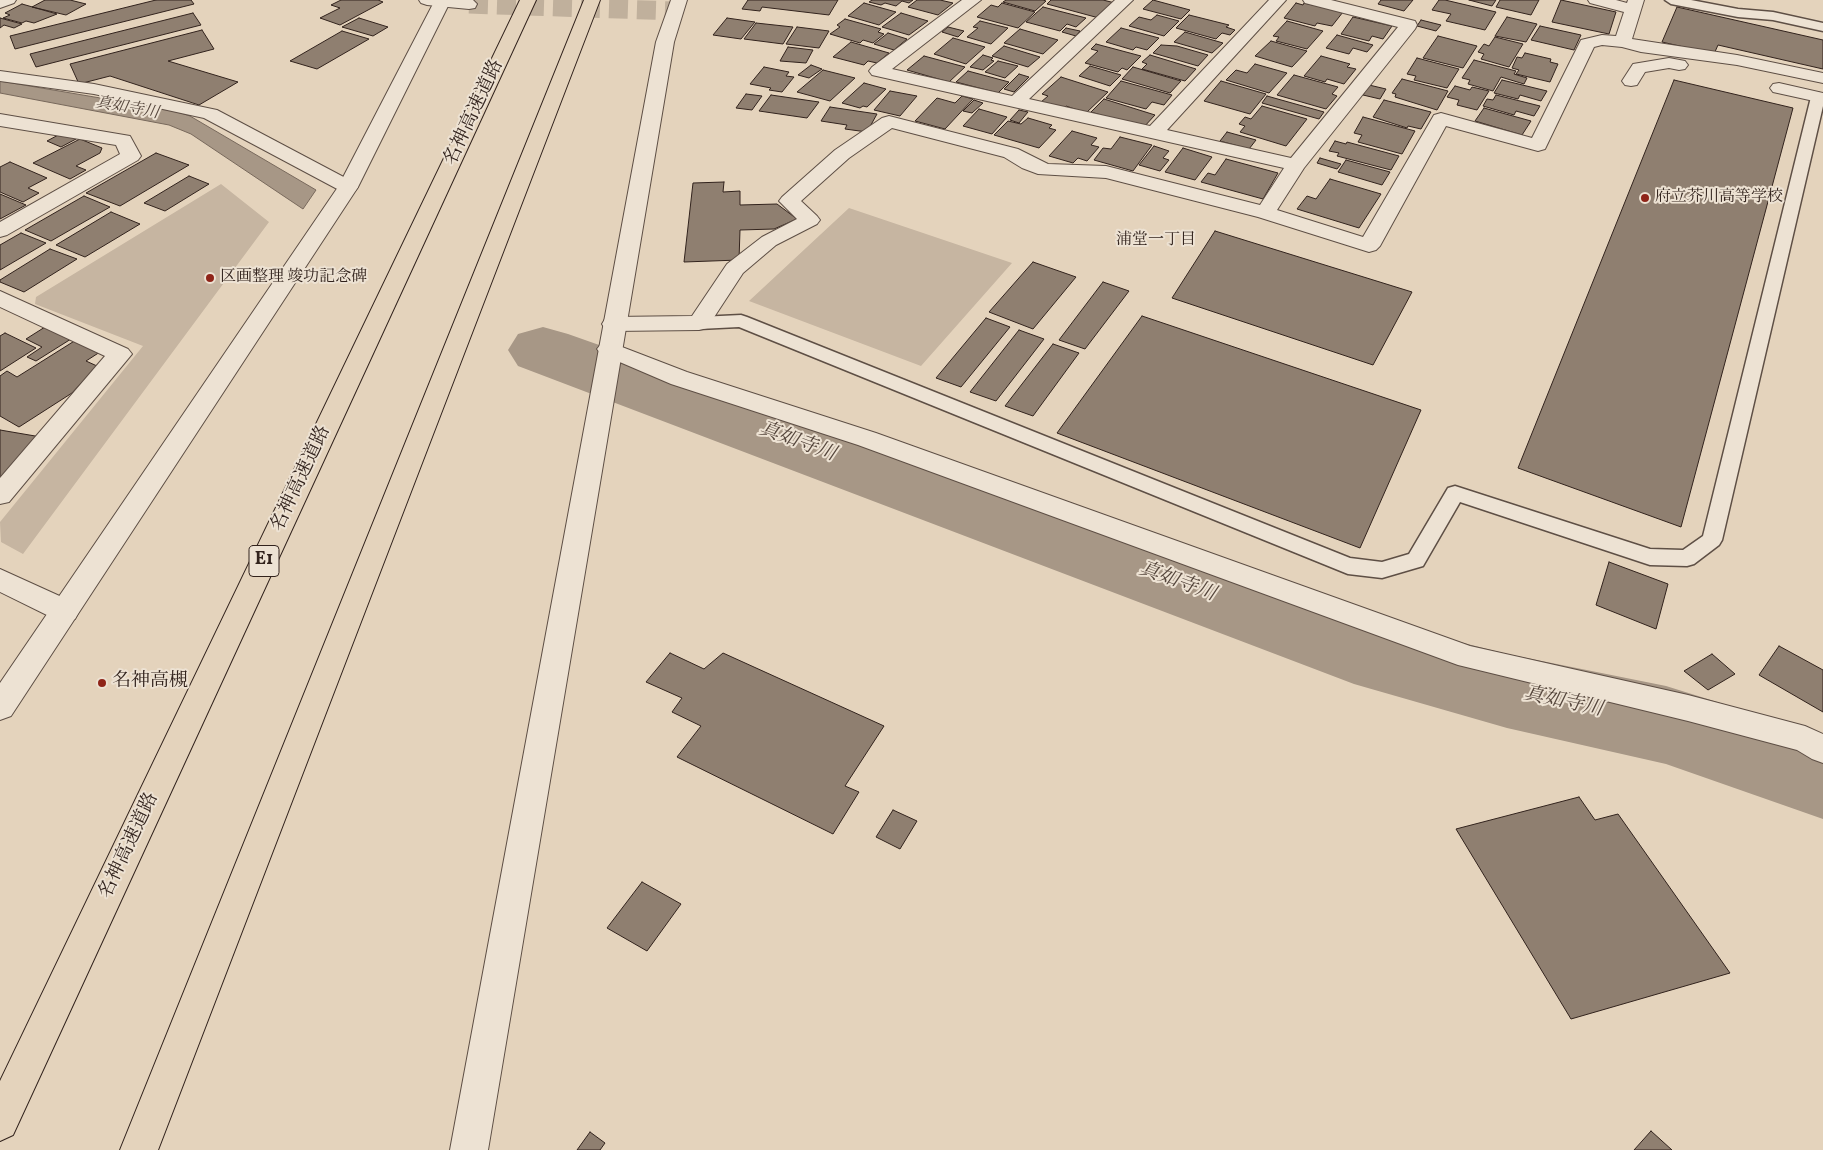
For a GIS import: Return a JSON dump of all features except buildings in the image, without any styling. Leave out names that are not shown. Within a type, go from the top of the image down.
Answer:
[{"type":"highway","name":"名神高速道路","points":[[0,1122],[528,0]]},
{"type":"highway","points":[[139,1150],[592,0]]},
{"type":"street","points":[[0,3],[8,0]]},
{"type":"street","points":[[468,1150],[610,342],[665,42],[679,0]]},
{"type":"street","points":[[973,0],[878,71],[1296,165]]},
{"type":"street","points":[[1016,102],[1125,0]]},
{"type":"street","points":[[1154,133],[1278,0]]},
{"type":"street","points":[[1265,213],[1296,165],[1409,25],[1311,0]]},
{"type":"street","points":[[1596,0],[1634,4],[1622,42]]},
{"type":"street","points":[[0,708],[348,187],[437,1],[469,4]]},
{"type":"street","points":[[610,342],[699,323],[735,269],[769,241],[810,220],[789,201],[842,154],[889,122],[1011,153],[1045,170],[1106,172],[1265,213],[1369,246],[1441,119],[1538,145],[1587,44],[1602,40],[1622,42],[1641,48],[1737,60],[1823,78]]},
{"type":"street","points":[[1631,81],[1639,68],[1670,63],[1725,76]]},
{"type":"street","points":[[0,76],[94,89],[210,114],[348,187]]},
{"type":"street","points":[[1763,84],[1821,97]]},
{"type":"street","points":[[0,120],[123,140],[131,156],[0,232]]},
{"type":"street","points":[[0,298],[120,354],[0,495]]},
{"type":"street","points":[[610,342],[679,378],[867,439],[1468,657],[1688,708],[1805,739],[1823,750]]},
{"type":"street","points":[[0,580],[65,611]]},
{"type":"lane","points":[[1671,0],[1738,14],[1772,16],[1823,27]]},
{"type":"lane","points":[[699,323],[741,321],[1348,566],[1382,570],[1416,560],[1455,493],[1650,557],[1687,558],[1712,540],[1821,97]]},
{"type":"shaded area","points":[[221,184],[269,222],[23,554],[1,542],[0,522],[143,346],[35,304],[36,297]]},
{"type":"shaded area","points":[[849,208],[1012,263],[921,366],[749,301]]},
{"type":"water","points":[[0,81],[171,110],[190,116],[316,190],[303,209],[191,134],[169,125],[0,93]]},
{"type":"waterway","name":"真如寺川","points":[[543,350],[1385,659],[1507,691],[1666,725],[1823,777]]},
{"type":"tunnel","points":[[469,4],[676,11]]},
{"type":"place","name":"府立芥川高等学校","points":[[1645,198]]},
{"type":"place","name":"区画整理 竣功記念碑","points":[[210,278]]},
{"type":"place","name":"名神高槻","points":[[102,683]]},
{"type":"district","name":"浦堂一丁目","points":[[1156,241]]}]
